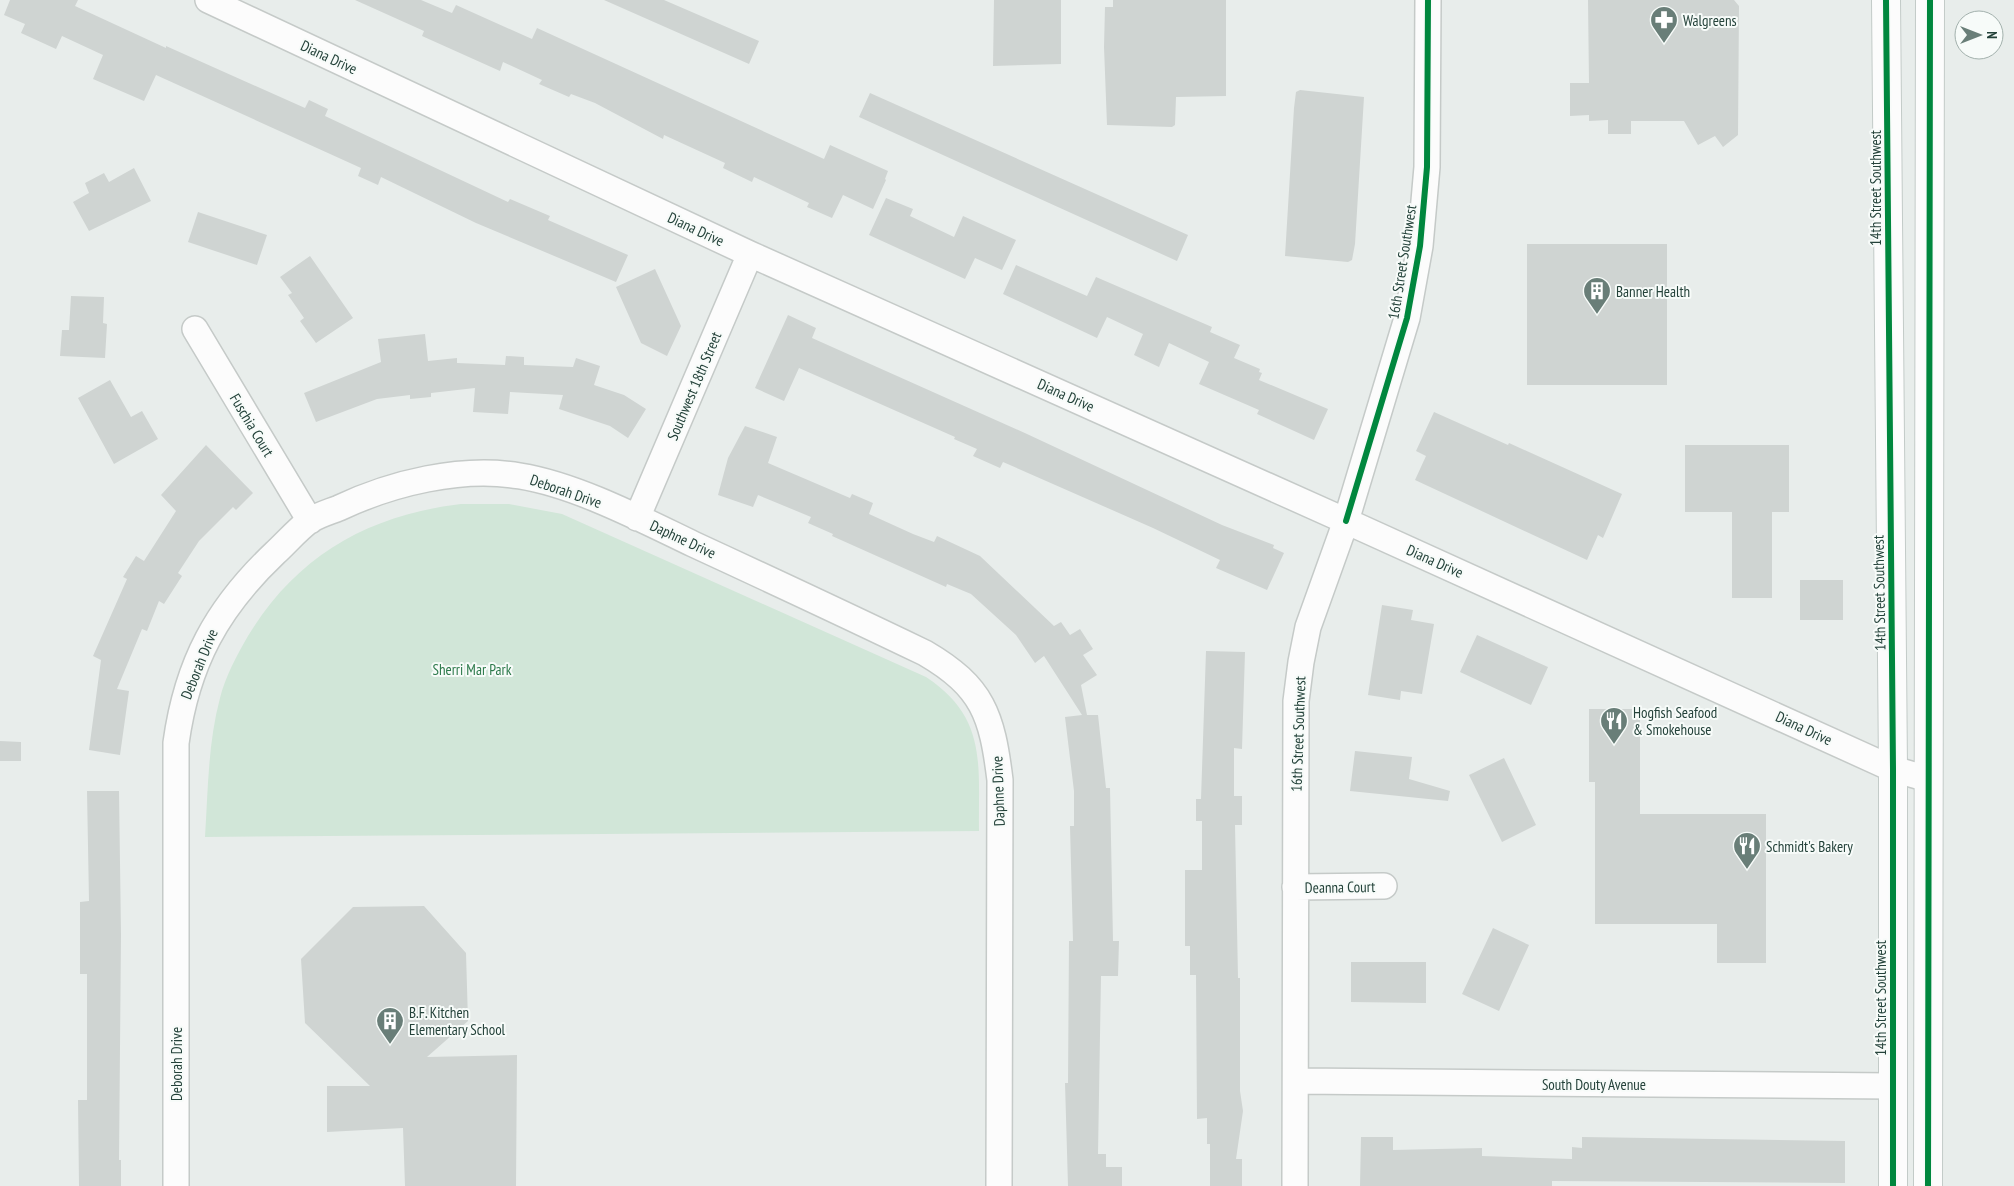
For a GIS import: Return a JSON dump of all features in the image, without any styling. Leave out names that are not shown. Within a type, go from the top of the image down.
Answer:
[{"type":"main road","points":[[1879,0],[1887,27]]},
{"type":"main road","name":"14th Street Southwest","points":[[1886,0],[1893,769],[1893,1186]]},
{"type":"main road","points":[[1928,1186],[1930,0]]},
{"type":"main road","points":[[1930,37],[1944,0]]},
{"type":"street","name":"Diana Drive","points":[[208,0],[750,254],[1346,520],[1893,769],[1928,779]]},
{"type":"street","name":"16th Street Southwest","points":[[1295,1186],[1296,701],[1300,662],[1318,596],[1346,520],[1407,318],[1420,246],[1428,167],[1428,0]]},
{"type":"street","name":"Southwest 18th Street","points":[[638,518],[750,254]]},
{"type":"street","name":"Fuschia Court","points":[[195,329],[310,520]]},
{"type":"street","name":"Deborah Drive","points":[[176,1186],[176,743],[180,714],[202,650],[221,614],[251,576],[310,520],[369,494],[435,477],[489,474],[520,476],[569,490],[638,518]]},
{"type":"street","name":"Daphne Drive","points":[[638,518],[925,653],[961,676],[978,698],[987,716],[996,747],[1000,780],[999,1186]]},
{"type":"street","name":"Deanna Court","points":[[1295,887],[1384,886]]},
{"type":"street","name":"South Douty Avenue","points":[[1296,1081],[1892,1086]]},
{"type":"green space","name":"Sherri Mar Park","points":[[461,504],[509,504],[562,514],[926,677],[946,693],[960,709],[970,726],[978,764],[979,831],[205,837],[211,749],[220,698],[236,658],[267,608],[289,583],[338,544],[366,529],[396,518]]},
{"type":"building","points":[[10,0],[78,0],[75,6],[166,48],[166,46],[305,108],[309,100],[328,109],[325,116],[508,202],[510,199],[550,216],[548,220],[628,255],[616,282],[476,223],[381,177],[378,185],[358,176],[361,168],[156,75],[144,101],[93,79],[103,55],[62,36],[56,49],[21,33],[25,24],[4,15]]},
{"type":"building","points":[[355,0],[421,0],[452,13],[456,5],[532,39],[537,28],[824,159],[830,145],[888,171],[886,180],[873,209],[843,195],[832,218],[807,207],[809,203],[754,177],[752,182],[723,168],[725,163],[664,135],[663,139],[595,103],[571,94],[569,97],[539,84],[542,80],[503,62],[500,71],[422,36],[424,31]]},
{"type":"building","points":[[604,0],[664,0],[759,41],[749,64]]},
{"type":"building","points":[[994,0],[1061,0],[1061,64],[993,66]]},
{"type":"building","points":[[1113,0],[1226,0],[1226,96],[1176,97],[1175,125],[1172,127],[1107,125],[1104,47],[1105,7],[1113,7]]},
{"type":"building","name":"Walgreens","points":[[1588,0],[1734,0],[1739,6],[1738,135],[1723,147],[1715,136],[1698,145],[1684,121],[1631,121],[1631,134],[1608,134],[1608,120],[1589,121],[1589,115],[1570,116],[1570,83],[1589,83]]},
{"type":"building","points":[[1300,90],[1364,97],[1355,244],[1352,260],[1348,262],[1285,256],[1294,108],[1296,92]]},
{"type":"building","points":[[870,93],[1188,235],[1177,261],[859,117]]},
{"type":"building","points":[[134,168],[151,201],[89,231],[73,202],[89,193],[85,183],[104,173],[109,182]]},
{"type":"building","points":[[886,198],[913,209],[910,216],[954,237],[963,216],[1016,240],[1002,270],[975,258],[965,279],[869,235]]},
{"type":"building","points":[[198,212],[267,235],[257,265],[188,242]]},
{"type":"building","name":"Banner Health","points":[[1527,244],[1667,244],[1667,385],[1527,385]]},
{"type":"building","points":[[310,256],[353,318],[316,343],[300,321],[304,318],[288,295],[292,293],[280,277]]},
{"type":"building","points":[[1016,265],[1087,296],[1096,277],[1212,327],[1210,332],[1240,345],[1234,358],[1260,369],[1259,372],[1262,373],[1259,380],[1328,409],[1314,440],[1257,414],[1259,410],[1199,384],[1209,362],[1169,343],[1159,367],[1134,355],[1143,334],[1107,317],[1097,338],[1003,294]]},
{"type":"building","points":[[655,269],[681,326],[667,356],[641,343],[616,287]]},
{"type":"building","points":[[71,296],[104,297],[103,323],[107,324],[105,358],[60,356],[62,330],[69,330]]},
{"type":"building","points":[[788,315],[816,328],[812,338],[1027,434],[1222,525],[1274,545],[1273,548],[1284,553],[1267,590],[1216,568],[1220,560],[1153,528],[1003,462],[1000,468],[973,456],[977,449],[954,439],[955,437],[799,368],[784,401],[755,388]]},
{"type":"building","points":[[425,334],[428,361],[457,358],[457,363],[505,365],[506,356],[524,357],[524,365],[573,367],[576,358],[600,366],[594,385],[624,395],[646,409],[628,438],[610,426],[559,409],[563,395],[510,392],[508,414],[473,412],[475,388],[431,393],[431,397],[410,399],[410,395],[377,399],[316,422],[304,393],[381,362],[378,339]]},
{"type":"building","points":[[110,380],[131,417],[142,411],[158,439],[114,464],[78,398]]},
{"type":"building","points":[[1434,412],[1508,445],[1509,443],[1622,494],[1603,538],[1598,535],[1587,560],[1415,480],[1426,456],[1416,451]]},
{"type":"building","points":[[745,426],[777,437],[768,463],[850,498],[852,494],[873,503],[869,514],[913,534],[934,542],[937,536],[980,556],[1054,626],[1061,622],[1070,635],[1080,629],[1093,649],[1083,655],[1097,675],[1081,685],[1087,715],[1098,715],[1106,788],[1110,788],[1113,941],[1119,941],[1118,976],[1101,976],[1098,1154],[1106,1154],[1106,1167],[1122,1167],[1122,1186],[1068,1186],[1065,1083],[1068,1083],[1069,941],[1073,941],[1070,826],[1074,826],[1074,791],[1065,717],[1082,715],[1044,656],[1035,663],[1016,635],[971,594],[947,584],[946,587],[832,536],[833,534],[808,523],[811,517],[758,495],[753,507],[718,495],[728,458]]},
{"type":"building","points":[[206,445],[253,493],[236,510],[233,507],[199,541],[178,573],[182,576],[164,604],[159,601],[147,631],[142,629],[117,689],[129,691],[120,755],[89,750],[101,660],[93,656],[127,579],[123,577],[136,556],[144,561],[176,511],[161,495]]},
{"type":"building","points":[[1685,445],[1789,445],[1789,512],[1772,512],[1772,598],[1732,598],[1732,512],[1685,512]]},
{"type":"building","points":[[1800,580],[1843,580],[1843,620],[1800,620]]},
{"type":"building","points":[[1382,605],[1413,610],[1411,620],[1434,624],[1422,694],[1401,691],[1400,700],[1368,695]]},
{"type":"building","points":[[1477,635],[1548,667],[1531,705],[1460,672]]},
{"type":"building","points":[[1206,651],[1245,652],[1242,749],[1234,748],[1234,796],[1242,796],[1242,825],[1235,825],[1238,978],[1240,978],[1240,1091],[1243,1111],[1236,1159],[1242,1159],[1242,1186],[1210,1186],[1210,1144],[1207,1144],[1207,1118],[1197,1119],[1196,975],[1190,975],[1190,946],[1185,946],[1185,870],[1202,870],[1202,821],[1196,821],[1196,799],[1201,799]]},
{"type":"building","points":[[1589,709],[1640,709],[1640,814],[1766,814],[1766,963],[1717,963],[1717,924],[1595,924],[1595,782],[1589,782]]},
{"type":"building","points":[[0,741],[21,742],[21,761],[0,761]]},
{"type":"building","points":[[1355,751],[1412,757],[1409,779],[1450,791],[1448,801],[1350,791]]},
{"type":"building","points":[[1504,758],[1536,825],[1502,842],[1469,775]]},
{"type":"building","points":[[87,791],[119,791],[121,935],[119,1160],[121,1160],[121,1186],[79,1186],[78,1100],[87,1100],[87,974],[80,974],[80,902],[89,901]]},
{"type":"building","name":"B.F. Kitchen Elementary School","points":[[424,906],[466,953],[468,1021],[427,1057],[517,1055],[516,1186],[405,1186],[403,1128],[327,1132],[327,1086],[370,1086],[305,1023],[301,959],[353,907]]},
{"type":"building","points":[[1493,928],[1529,945],[1499,1011],[1462,994]]},
{"type":"building","points":[[1351,962],[1426,962],[1426,1003],[1351,1002]]},
{"type":"building","points":[[1361,1137],[1393,1137],[1393,1150],[1482,1148],[1482,1156],[1572,1159],[1572,1147],[1582,1148],[1582,1137],[1845,1141],[1845,1183],[1552,1181],[1552,1186],[1360,1186]]},
{"type":"cycle path","points":[[1346,521],[1407,318],[1420,246],[1427,167],[1428,0]]},
{"type":"cycle path","points":[[1886,0],[1893,769],[1893,1186]]},
{"type":"cycle path","points":[[1928,1186],[1930,0]]},
{"type":"place","name":"Walgreens","points":[[1664,44]]},
{"type":"place","name":"Banner Health","points":[[1597,315]]},
{"type":"place","name":"Hogfish Seafood & Smokehouse","points":[[1614,745]]},
{"type":"place","name":"Schmidt's Bakery","points":[[1747,870]]},
{"type":"place","name":"B.F. Kitchen Elementary School","points":[[390,1045]]}]
